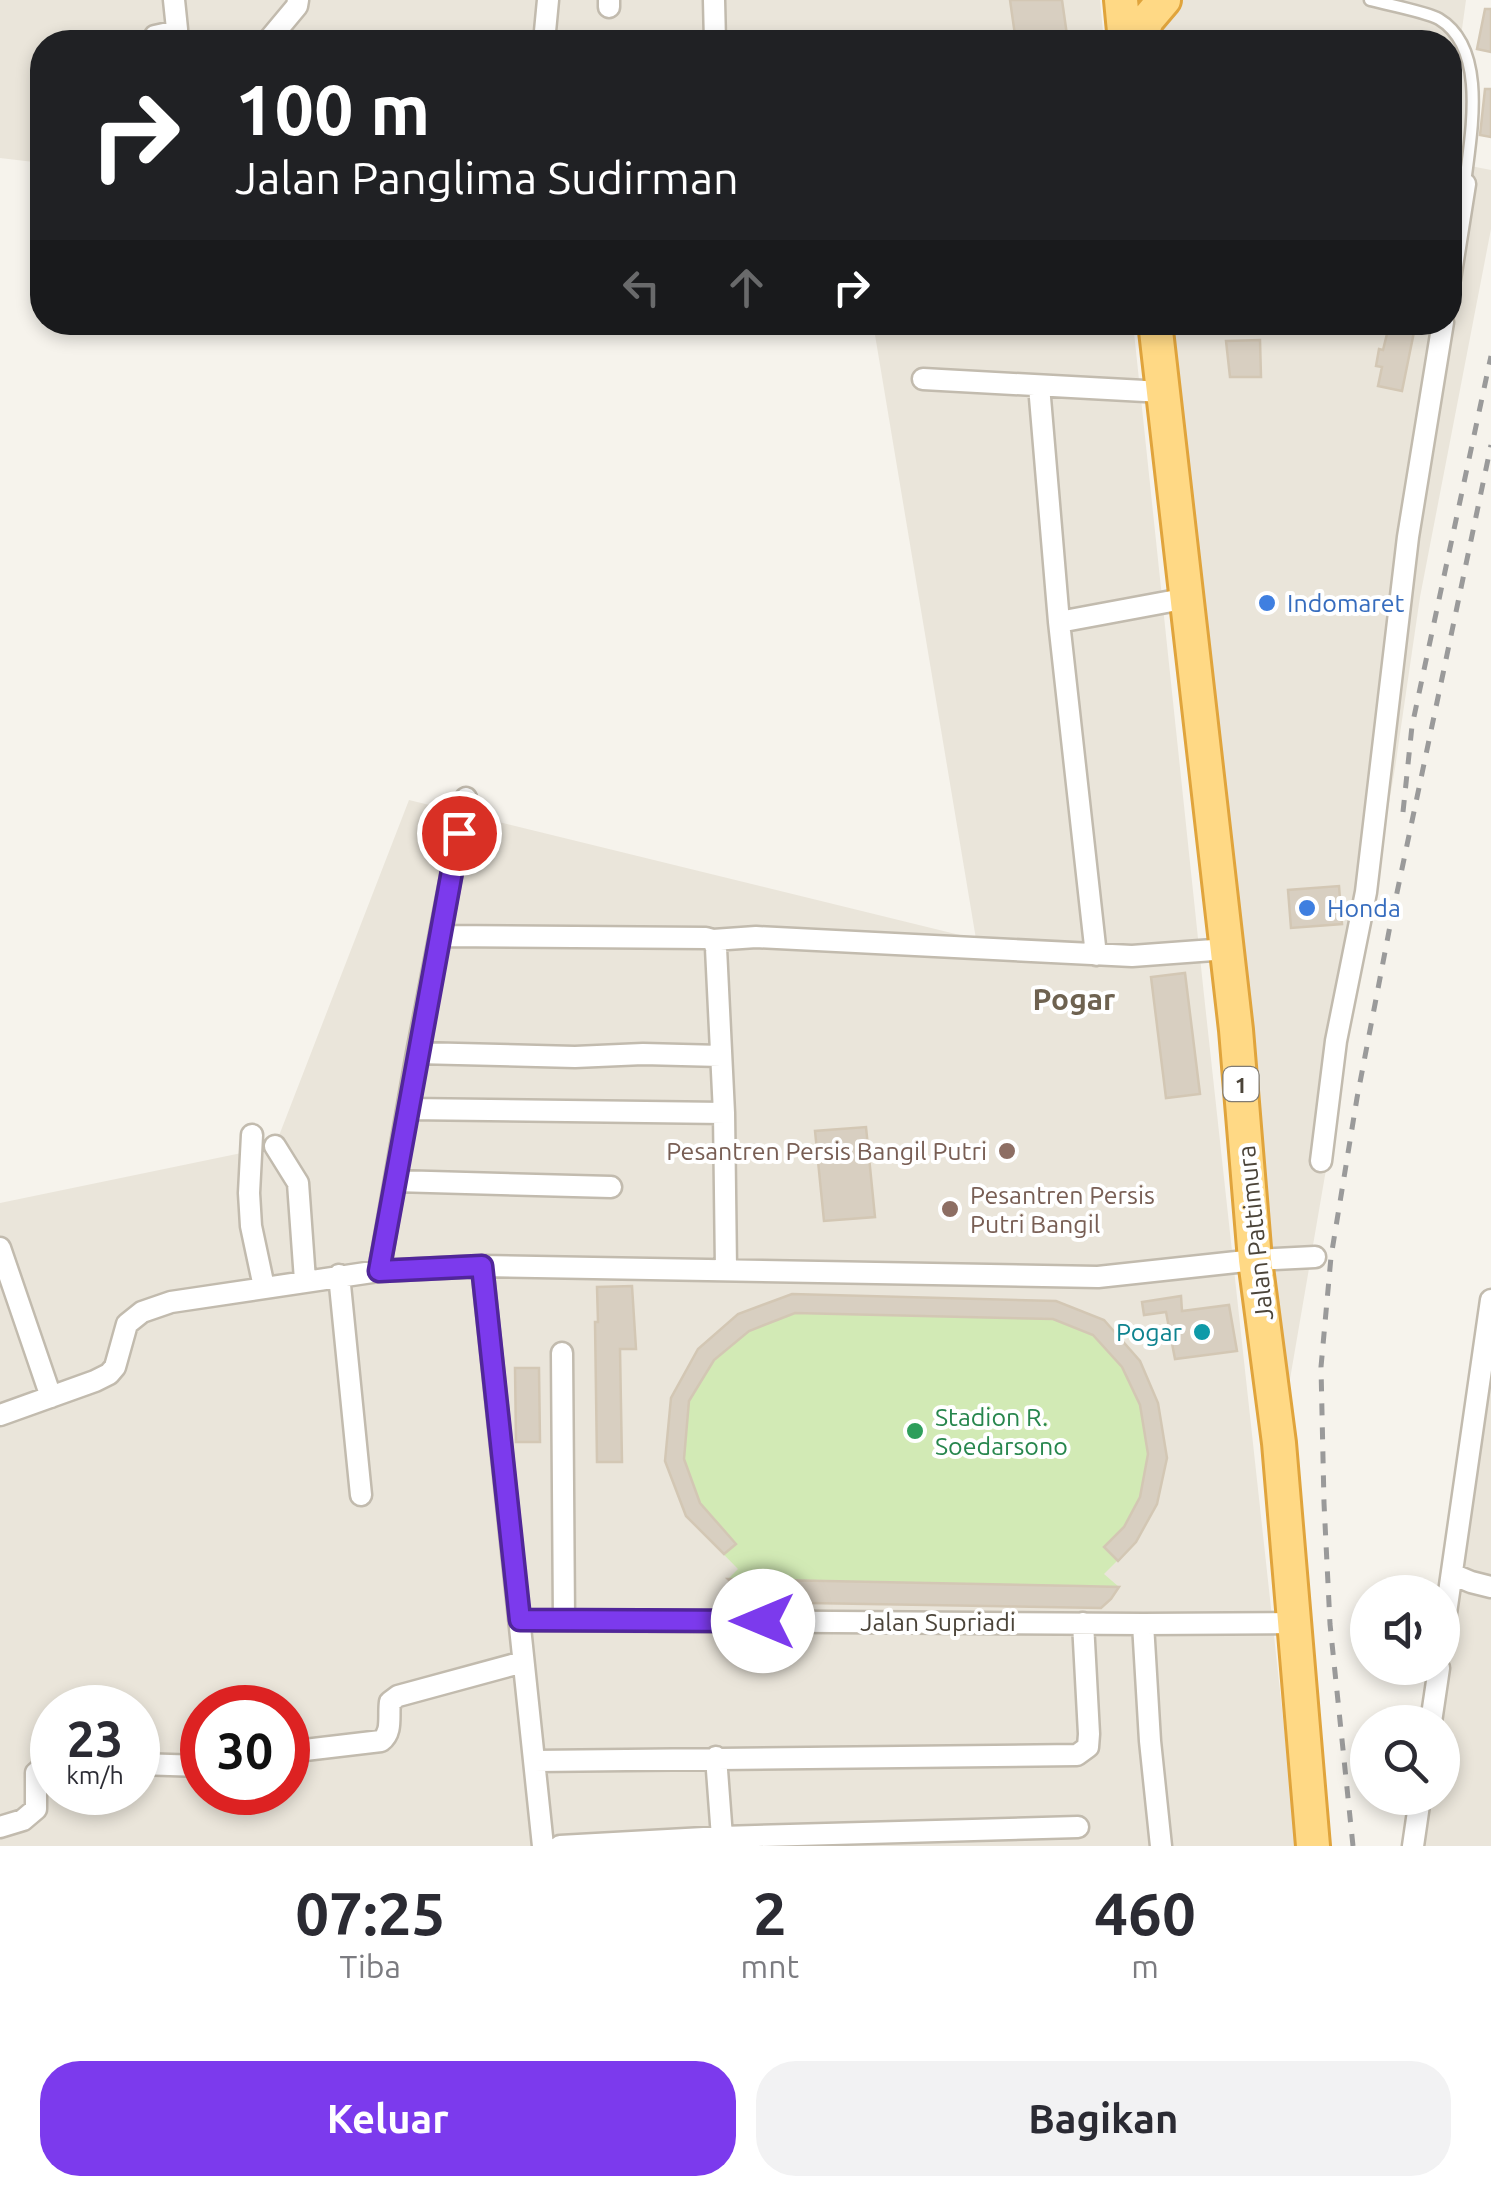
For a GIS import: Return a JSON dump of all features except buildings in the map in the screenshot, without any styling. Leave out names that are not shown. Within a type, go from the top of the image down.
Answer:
[{"type":"highway","points":[[1121,0],[1124,30]]},
{"type":"highway","points":[[1143,30],[1164,0]]},
{"type":"highway","name":"Jalan Pattimura","points":[[1156,335],[1236,1030],[1256,1260],[1296,1623],[1313,1846]]},
{"type":"street","points":[[174,0],[176,30]]},
{"type":"street","points":[[277,30],[298,0]]},
{"type":"street","points":[[545,30],[548,0]]},
{"type":"street","points":[[714,0],[714,30]]},
{"type":"street","points":[[1462,203],[1465,184]]},
{"type":"street","points":[[1321,1161],[1336,1041],[1366,892],[1408,538],[1441,335]]},
{"type":"street","points":[[924,380],[1163,392]]},
{"type":"street","points":[[1039,386],[1059,622],[1096,955]]},
{"type":"street","points":[[1059,622],[1188,598]]},
{"type":"street","points":[[379,1271],[466,798]]},
{"type":"street","points":[[441,936],[713,940],[756,937],[1132,956],[1227,949]]},
{"type":"street","points":[[713,940],[724,1113],[726,1269]]},
{"type":"street","points":[[417,1053],[576,1058],[642,1054],[721,1056]]},
{"type":"street","points":[[408,1108],[724,1113]]},
{"type":"street","points":[[252,1135],[251,1226],[264,1287]]},
{"type":"street","points":[[274,1146],[298,1182],[305,1280]]},
{"type":"street","points":[[396,1181],[611,1187]]},
{"type":"street","points":[[0,1248],[50,1397]]},
{"type":"street","points":[[0,1415],[108,1374],[120,1356],[127,1324],[142,1312],[171,1302],[339,1275],[482,1266],[1098,1278],[1315,1257]]},
{"type":"street","points":[[482,1266],[543,1846]]},
{"type":"street","points":[[339,1275],[362,1496]]},
{"type":"street","points":[[1491,1300],[1452,1574],[1491,1586]]},
{"type":"street","points":[[562,1353],[564,1620]]},
{"type":"street","name":"Jalan Supriadi","points":[[520,1620],[1296,1623]]},
{"type":"street","points":[[534,1760],[1077,1754],[1088,1747],[1089,1734],[1083,1623]]},
{"type":"street","points":[[1144,1624],[1161,1846]]},
{"type":"street","points":[[310,1749],[381,1741],[390,1729],[390,1702],[398,1696],[523,1662]]},
{"type":"street","points":[[716,1757],[722,1838]]},
{"type":"street","points":[[0,1827],[30,1814]]},
{"type":"street","points":[[1413,1846],[1418,1815]]},
{"type":"street","points":[[560,1846],[1078,1827]]},
{"type":"lane","points":[[1370,0],[1439,19],[1451,30]]},
{"type":"lane","points":[[1462,46],[1472,72],[1474,95],[1465,184]]},
{"type":"shaded area","points":[[0,0],[1100,0],[1103,30],[30,30],[30,162],[0,158]]},
{"type":"shaded area","points":[[1173,0],[1466,0],[1462,30],[1152,30]]},
{"type":"shaded area","points":[[1462,164],[1491,170],[1491,229],[1420,597],[1395,768],[1279,1443],[1165,335],[1462,335]]},
{"type":"shaded area","points":[[875,335],[1134,335],[1297,1846],[0,1846],[0,1203],[275,1146],[409,800],[976,939]]},
{"type":"shaded area","points":[[1491,1298],[1491,1846],[1411,1846],[1416,1815],[1460,1815],[1460,1705],[1433,1705],[1438,1685],[1460,1685],[1460,1575],[1451,1575]]},
{"type":"green space","name":"Stadion R. Soedarsono","points":[[792,1294],[1056,1301],[1104,1320],[1140,1361],[1158,1403],[1167,1458],[1157,1504],[1136,1542],[1104,1574],[1119,1587],[1101,1608],[752,1602],[728,1579],[738,1569],[686,1516],[665,1461],[671,1398],[698,1349],[738,1314]]},
{"type":"railway","points":[[1403,812],[1412,726],[1491,356]]},
{"type":"railway","points":[[1353,1846],[1330,1624],[1324,1503],[1321,1367],[1331,1257],[1390,926],[1491,445]]},
{"type":"place","name":"Indomaret","points":[[1267,603]]},
{"type":"place","name":"Honda","points":[[1307,908]]},
{"type":"place","name":"Pesantren Persis Bangil Putri","points":[[1007,1151]]},
{"type":"place","name":"Pesantren Persis Putri Bangil","points":[[950,1209]]},
{"type":"place","name":"Pogar","points":[[1202,1332]]},
{"type":"place","name":"Stadion R. Soedarsono","points":[[915,1431]]},
{"type":"district","name":"Pogar","points":[[1074,999]]},
{"type":"route","points":[[459,833],[379,1271],[482,1266],[520,1620],[763,1621]]}]
